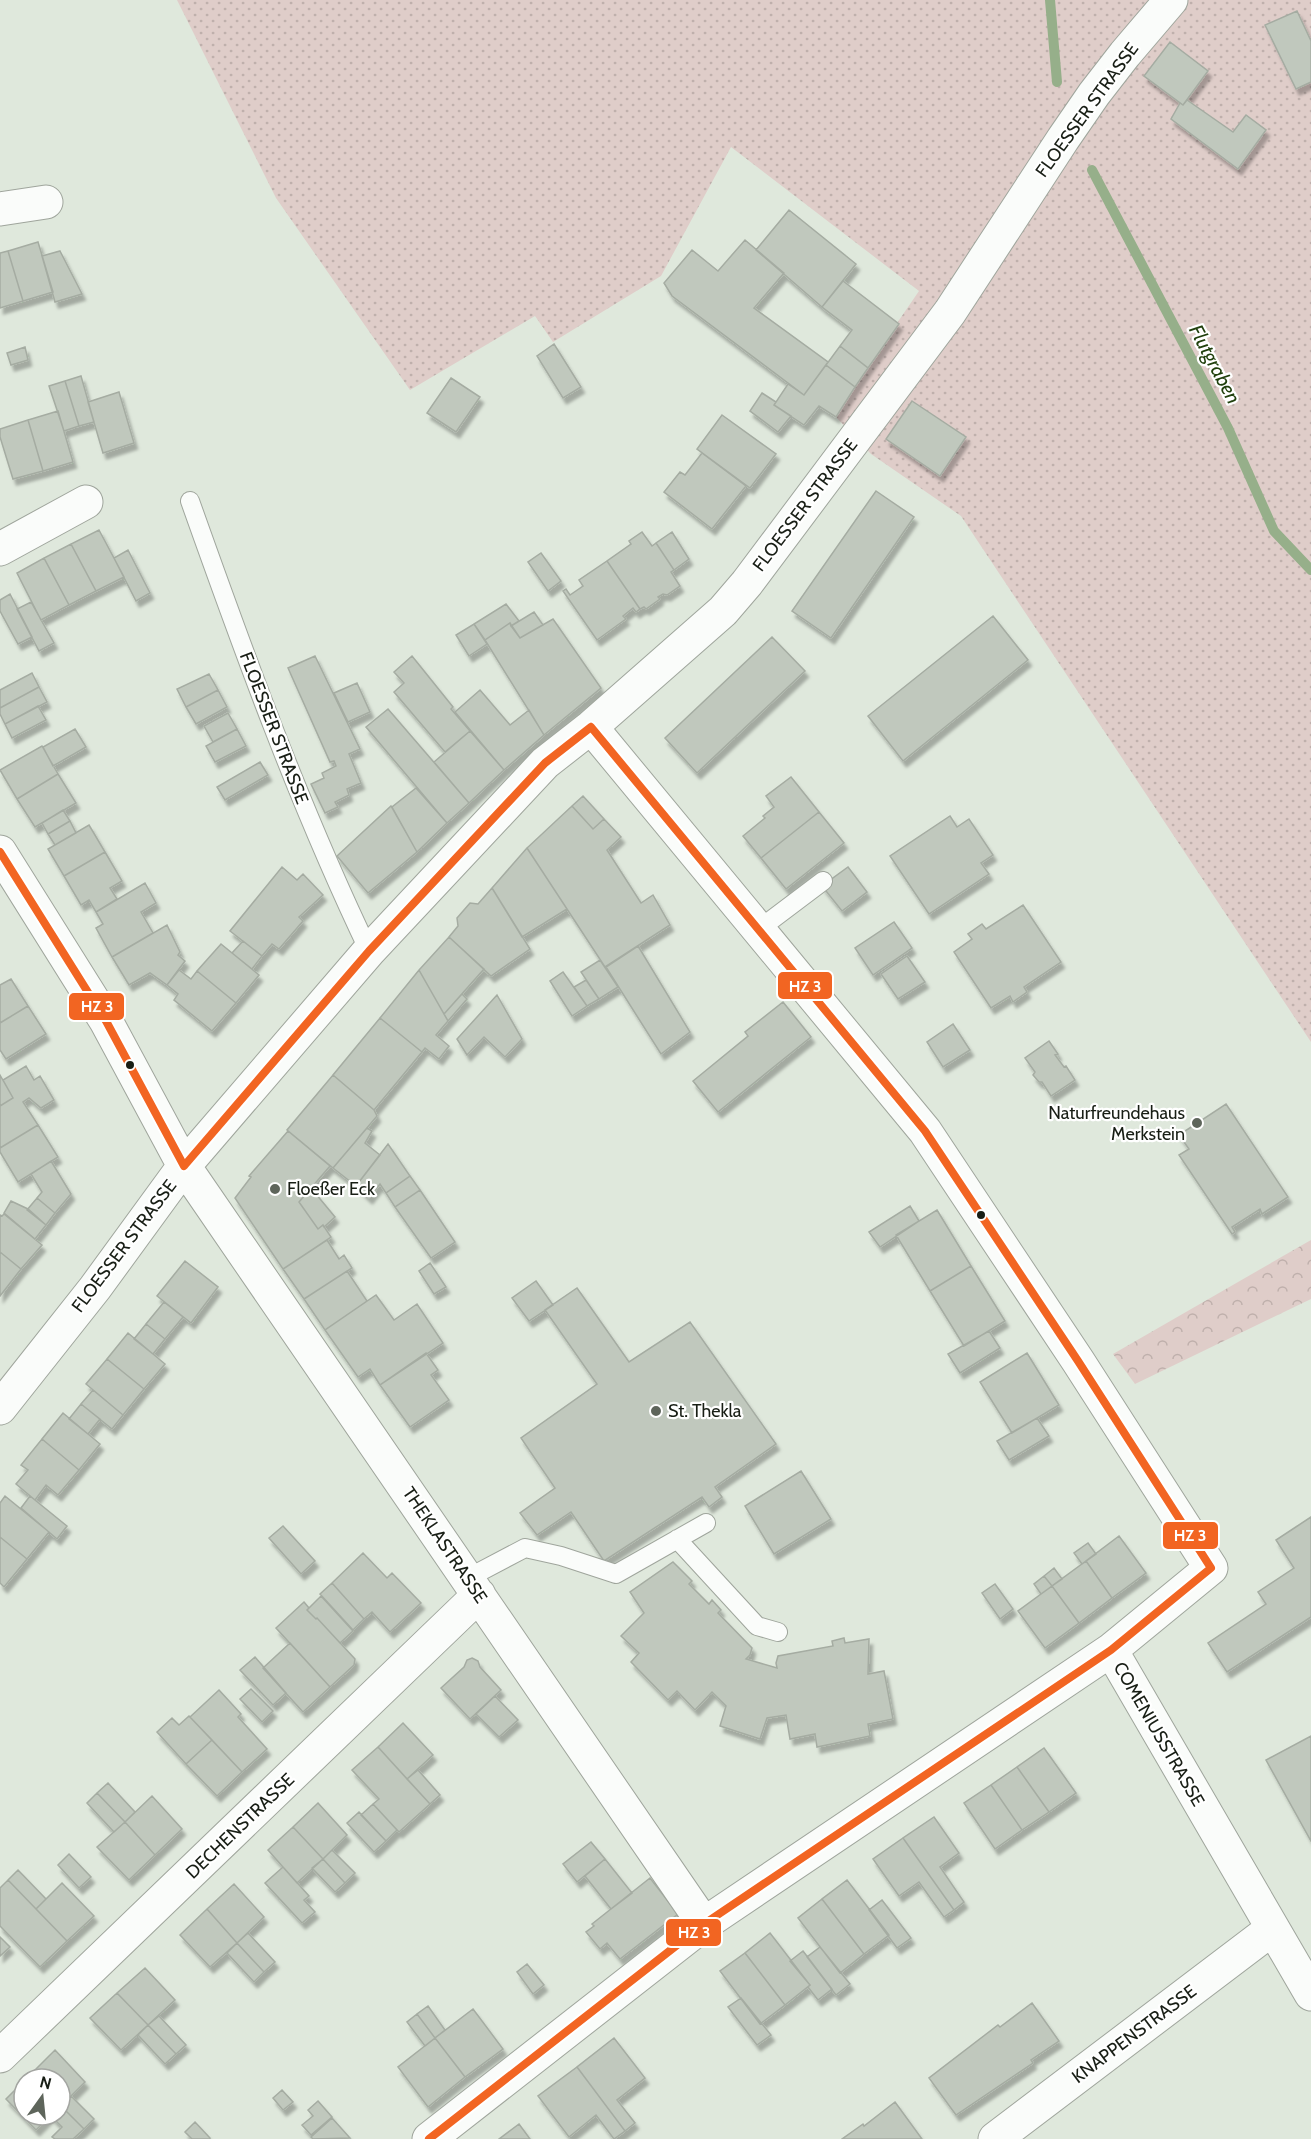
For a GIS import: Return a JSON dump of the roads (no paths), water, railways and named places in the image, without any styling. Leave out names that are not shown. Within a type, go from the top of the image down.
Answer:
[{"type":"street","name":"FLOESSER STRASSE","points":[[0,1408],[95,1288],[184,1166],[369,951],[545,763],[591,727],[723,611],[747,583],[950,312],[1062,139],[1094,94],[1171,0]]},
{"type":"street","points":[[0,208],[46,202]]},
{"type":"street","points":[[0,549],[86,502]]},
{"type":"street","name":"COMENIUSSTRASSE","points":[[591,727],[925,1131],[1078,1361],[1211,1568],[1111,1650],[1311,1994]]},
{"type":"street","name":"THEKLASTRASSE","points":[[0,852],[106,1021],[184,1166],[704,1924]]},
{"type":"street","name":"DECHENSTRASSE","points":[[0,2056],[473,1587]]},
{"type":"street","points":[[429,2139],[704,1924],[1111,1650]]},
{"type":"street","name":"KNAPPENSTRASSE","points":[[995,2139],[1272,1929]]},
{"type":"lane","name":"FLOESSER STRASSE","points":[[190,501],[246,660],[312,826],[369,951]]},
{"type":"lane","points":[[758,930],[823,881]]},
{"type":"lane","points":[[473,1587],[525,1548],[561,1556],[616,1574],[706,1523]]},
{"type":"lane","points":[[676,1539],[758,1626],[778,1632]]},
{"type":"waterway","name":"Flutgraben","points":[[1050,0],[1057,82]]},
{"type":"waterway","name":"Flutgraben","points":[[1092,170],[1228,428],[1274,531],[1311,570]]},
{"type":"place","name":"Naturfreundehaus Merkstein","points":[[1197,1123]]},
{"type":"place","name":"Floeßer Eck","points":[[275,1189]]},
{"type":"place","name":"St. Thekla","points":[[656,1411]]}]
